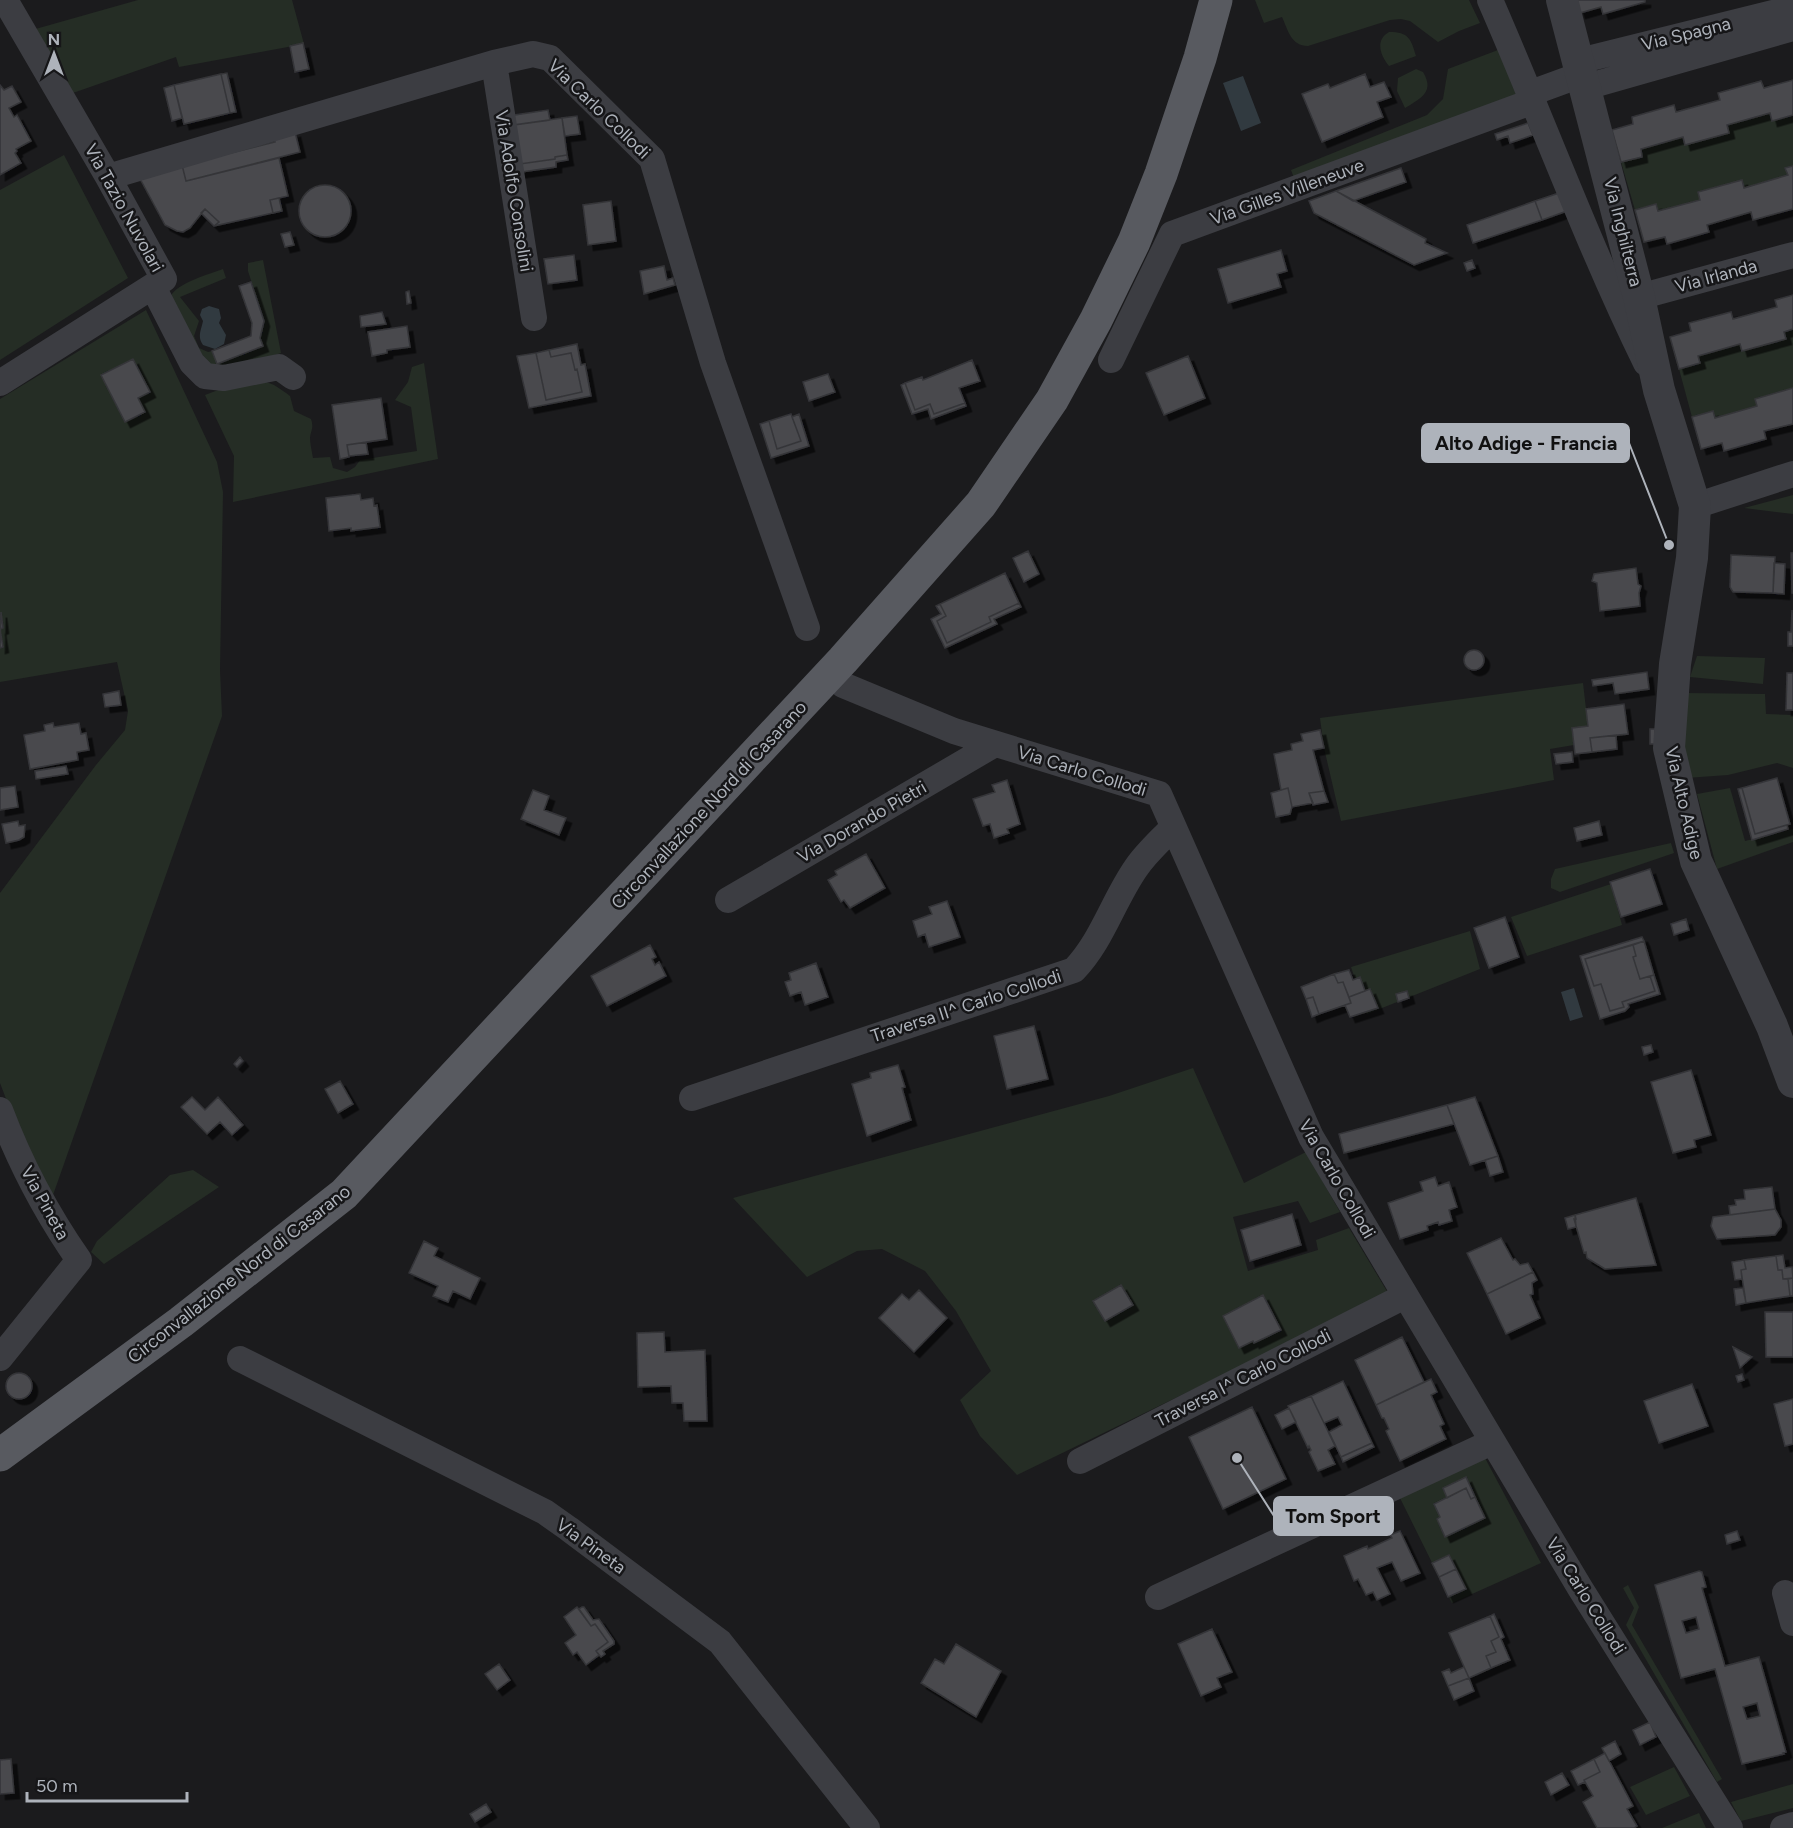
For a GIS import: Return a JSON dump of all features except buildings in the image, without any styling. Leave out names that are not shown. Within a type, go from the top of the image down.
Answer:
[{"type":"main road","name":"Circonvallazione Nord di Casarano","points":[[0,1455],[181,1322],[344,1194],[835,669],[981,504],[1052,400],[1096,320],[1134,242],[1161,174],[1197,69],[1216,0]]},
{"type":"street","name":"Via Tazio Nuvolari","points":[[0,383],[164,279],[108,177],[5,0]]},
{"type":"street","name":"Via Inghilterra","points":[[1490,0],[1614,299],[1659,390]]},
{"type":"street","name":"Via Inghilterra","points":[[1562,0],[1639,297],[1659,390],[1695,506]]},
{"type":"street","name":"Via Spagna","points":[[1583,74],[1793,8]]},
{"type":"street","name":"Via Spagna","points":[[1583,74],[1793,28]]},
{"type":"street","name":"Via Carlo Collodi","points":[[108,177],[494,63],[533,54],[550,58],[652,159],[713,363],[807,628]]},
{"type":"street","name":"Via Adolfo Consolini","points":[[494,63],[534,318]]},
{"type":"street","points":[[1532,97],[1583,74]]},
{"type":"street","name":"Via Gilles Villeneuve","points":[[1111,360],[1172,234],[1532,97]]},
{"type":"street","name":"Via Irlanda","points":[[1639,297],[1793,255]]},
{"type":"street","points":[[153,287],[192,363],[205,376],[224,378],[279,368],[293,377]]},
{"type":"street","points":[[1695,506],[1793,474]]},
{"type":"street","name":"Via Alto Adige","points":[[1695,506],[1692,558],[1675,664],[1669,748],[1696,861],[1772,1026],[1793,1082]]},
{"type":"street","name":"Via Carlo Collodi","points":[[843,685],[954,731],[1158,794],[1311,1137],[1492,1442],[1730,1828]]},
{"type":"street","name":"Via Dorando Pietri","points":[[728,900],[995,744]]},
{"type":"street","name":"Traversa II^ Carlo Collodi","points":[[692,1098],[1074,970],[1086,958],[1094,945],[1136,866],[1173,827]]},
{"type":"street","name":"Via Pineta","points":[[0,1110],[11,1140],[57,1229],[79,1260],[0,1358]]},
{"type":"street","name":"Traversa I^ Carlo Collodi","points":[[1080,1461],[1405,1296]]},
{"type":"street","name":"Via Pineta","points":[[240,1359],[545,1512],[607,1557],[720,1642],[867,1828]]},
{"type":"street","points":[[1158,1597],[1492,1442]]},
{"type":"street","points":[[1785,1593],[1793,1623]]},
{"type":"street","points":[[1783,1828],[1793,1825]]},
{"type":"shaded area","points":[[138,0],[292,0],[304,44],[179,67],[176,57],[70,94],[32,30]]},
{"type":"shaded area","points":[[1255,0],[1469,0],[1480,23],[1438,42],[1410,21],[1390,20],[1308,46],[1294,40],[1282,17],[1264,23]]},
{"type":"shaded area","points":[[1389,32],[1405,35],[1416,56],[1389,66],[1383,57],[1380,43]]},
{"type":"shaded area","points":[[1498,50],[1518,95],[1294,178],[1291,170],[1427,115],[1443,99],[1448,69]]},
{"type":"shaded area","points":[[1416,69],[1423,72],[1428,85],[1427,90],[1405,108],[1397,91],[1398,78]]},
{"type":"shaded area","points":[[1243,76],[1261,123],[1241,131],[1223,83]]},
{"type":"shaded area","points":[[1770,113],[1793,115],[1793,166],[1786,168],[1788,175],[1744,188],[1741,180],[1698,192],[1700,200],[1658,211],[1655,204],[1635,210],[1621,162],[1642,157],[1641,149],[1683,137],[1685,145],[1727,125]]},
{"type":"shaded area","points":[[64,155],[128,278],[0,360],[0,190]]},
{"type":"shaded area","points":[[263,260],[281,353],[231,369],[208,367],[171,296],[174,291],[187,283],[223,269],[226,278],[180,297],[199,321],[194,336],[199,348],[208,352],[212,351],[217,364],[263,346],[260,338],[264,321],[248,271],[248,263]]},
{"type":"shaded area","points":[[209,306],[219,309],[221,318],[219,323],[226,335],[224,344],[215,349],[203,345],[200,339],[203,321],[200,315],[202,309]]},
{"type":"shaded area","points":[[146,310],[217,462],[223,492],[220,670],[222,716],[53,1195],[26,1151],[0,1083],[0,893],[125,730],[128,711],[117,662],[0,682],[0,399]]},
{"type":"shaded area","points":[[1793,329],[1793,388],[1756,399],[1757,406],[1715,418],[1713,411],[1692,417],[1679,369],[1700,363],[1698,356],[1740,344],[1743,351],[1786,339],[1784,332]]},
{"type":"shaded area","points":[[424,363],[438,459],[233,502],[234,456],[205,395],[248,382],[266,382],[274,385],[290,396],[294,411],[311,419],[310,440],[313,458],[330,457],[333,468],[347,472],[360,460],[417,451],[411,407],[395,400],[408,382],[412,367]]},
{"type":"shaded area","points":[[1793,495],[1793,514],[1744,508]]},
{"type":"shaded area","points":[[1697,656],[1765,658],[1763,684],[1690,677]]},
{"type":"shaded area","points":[[1583,683],[1588,726],[1572,728],[1574,745],[1550,749],[1554,780],[1341,821],[1324,748],[1320,718]]},
{"type":"shaded area","points":[[1686,693],[1765,694],[1766,714],[1793,715],[1793,768],[1777,763],[1728,775],[1686,778],[1684,734]]},
{"type":"shaded area","points":[[1730,788],[1745,841],[1793,829],[1793,842],[1717,869],[1697,794]]},
{"type":"shaded area","points":[[1671,843],[1674,853],[1560,892],[1551,888],[1551,879],[1555,869]]},
{"type":"shaded area","points":[[1611,884],[1622,925],[1527,956],[1511,917]]},
{"type":"shaded area","points":[[1470,931],[1480,969],[1367,1014],[1351,967]]},
{"type":"shaded area","points":[[1574,988],[1583,1017],[1570,1021],[1561,992]]},
{"type":"shaded area","points":[[1193,1068],[1244,1183],[1306,1152],[1340,1212],[1310,1223],[1298,1201],[1233,1217],[1248,1271],[1318,1250],[1316,1240],[1349,1228],[1391,1298],[1231,1371],[1017,1475],[980,1436],[960,1400],[991,1371],[956,1311],[925,1271],[882,1249],[857,1251],[807,1277],[733,1198],[1109,1096]]},
{"type":"shaded area","points":[[193,1170],[219,1187],[104,1264],[91,1252],[97,1241],[170,1175]]},
{"type":"shaded area","points":[[1485,1458],[1541,1563],[1452,1603],[1400,1498]]},
{"type":"shaded area","points":[[1628,1585],[1639,1607],[1632,1625],[1722,1779],[1717,1782],[1626,1625],[1634,1608],[1623,1588]]},
{"type":"shaded area","points":[[1674,1767],[1690,1796],[1646,1815],[1630,1787]]},
{"type":"shaded area","points":[[1793,1784],[1793,1808],[1741,1821],[1731,1802]]},
{"type":"shaded area","points":[[1699,1813],[1706,1828],[1662,1828]]},
{"type":"place","name":"Alto Adige - Francia","points":[[1669,545]]},
{"type":"place","name":"Tom Sport","points":[[1237,1458]]}]
